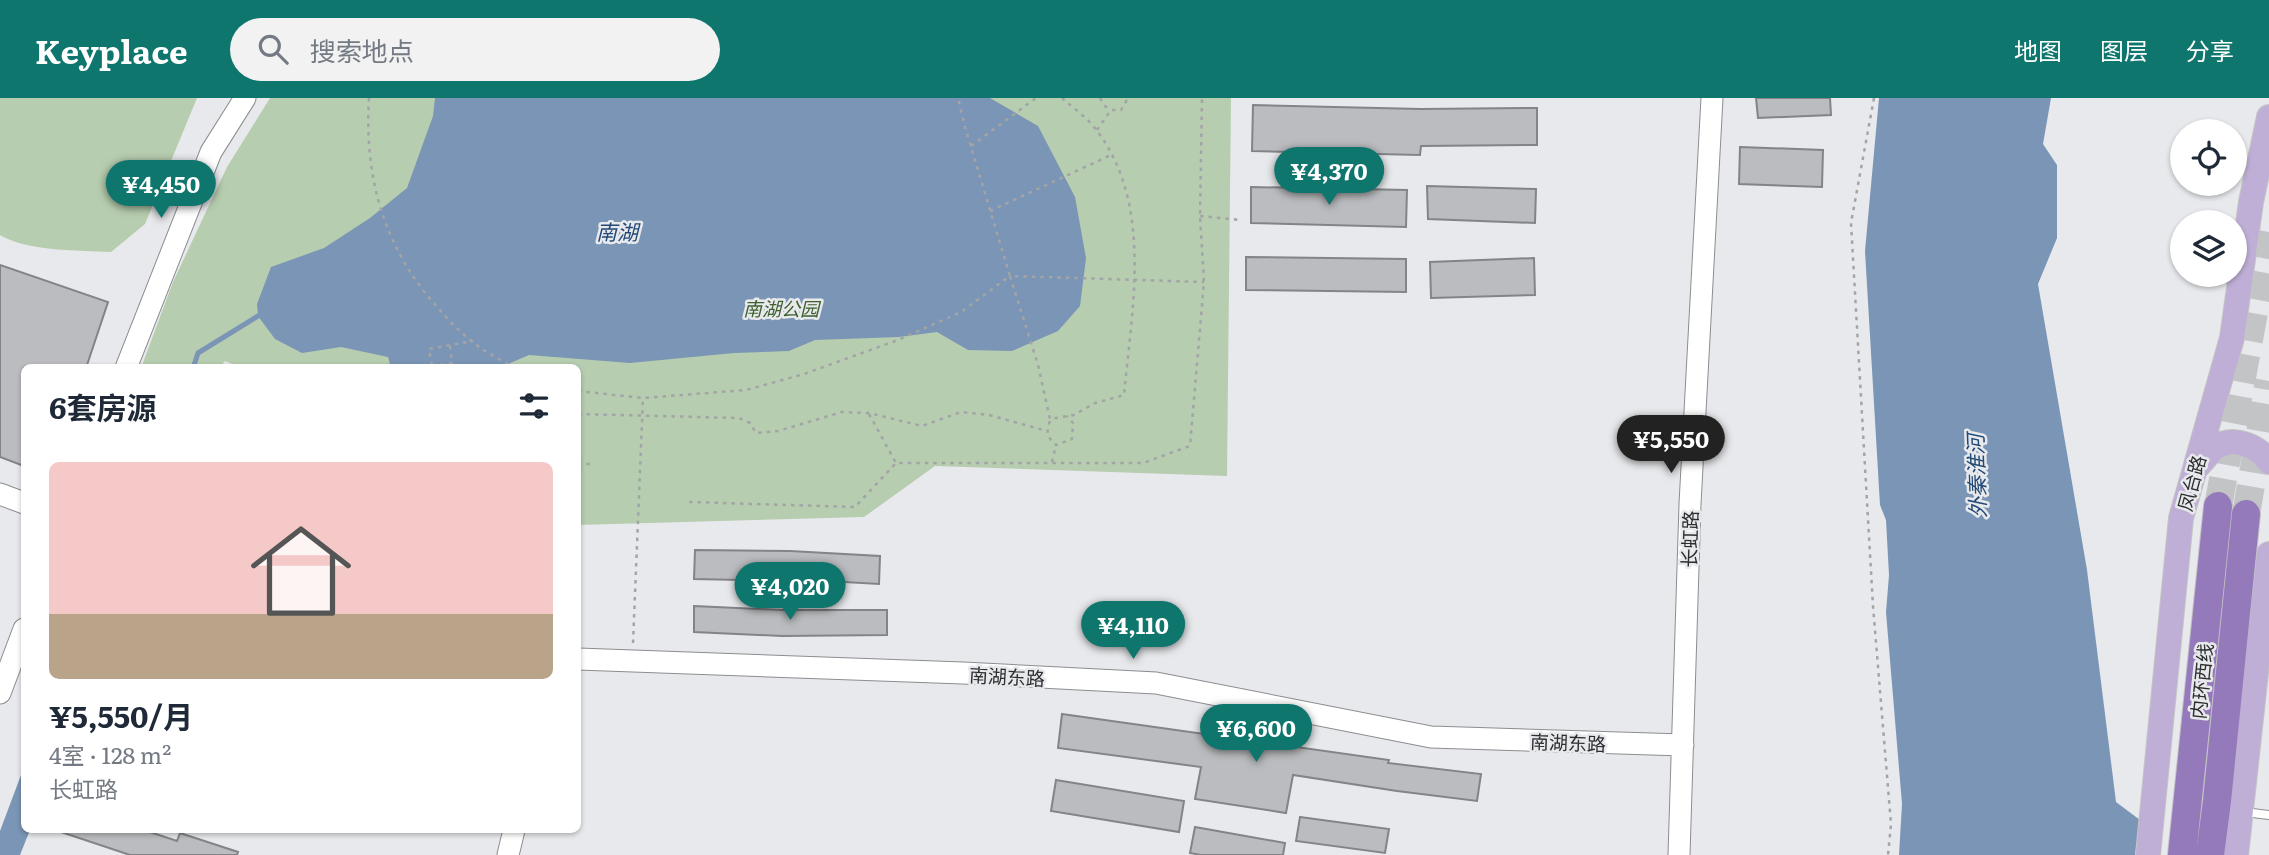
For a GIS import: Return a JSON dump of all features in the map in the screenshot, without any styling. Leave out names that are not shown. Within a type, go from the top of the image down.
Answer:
[{"type":"highway","name":"内环西线","points":[[2182,855],[2218,506]]},
{"type":"highway","name":"内环西线","points":[[2210,855],[2246,514]]},
{"type":"main road","name":"凤台路","points":[[2148,855],[2181,517],[2232,338],[2251,202],[2268,123]]},
{"type":"main road","points":[[2193,471],[2217,446],[2236,442],[2249,445],[2269,462]]},
{"type":"main road","points":[[2236,855],[2269,554]]},
{"type":"street","points":[[128,364],[211,152],[245,98]]},
{"type":"street","name":"长虹路","points":[[1679,855],[1690,504],[1712,98]]},
{"type":"street","points":[[0,494],[21,502]]},
{"type":"street","points":[[0,693],[21,637]]},
{"type":"street","name":"南湖东路","points":[[581,659],[1156,683],[1430,737],[1683,745]]},
{"type":"street","points":[[508,855],[513,833]]},
{"type":"lane","points":[[2242,811],[2269,815]]},
{"type":"path","points":[[369,98],[368,141],[377,197],[388,231],[407,270],[450,322],[481,348],[507,364]]},
{"type":"path","points":[[958,98],[1038,365],[1050,419],[1047,431],[1050,440],[1056,445]]},
{"type":"path","points":[[971,146],[1036,98]]},
{"type":"path","points":[[1050,419],[1067,416],[1095,403],[1124,396],[1134,278],[1132,218],[1123,183],[1111,155],[1096,131],[1062,98]]},
{"type":"path","points":[[1100,98],[1111,110],[1121,110],[1128,98]]},
{"type":"path","points":[[690,502],[855,507],[896,463],[1143,463],[1190,446],[1204,282],[1200,216],[1202,98]]},
{"type":"path","points":[[1874,98],[1851,223],[1873,606],[1891,824],[1888,855]]},
{"type":"path","points":[[1096,131],[1111,110]]},
{"type":"path","points":[[990,211],[1111,155]]},
{"type":"path","points":[[1200,216],[1241,220]]},
{"type":"path","points":[[581,391],[643,398],[746,390],[804,374],[898,340],[961,312],[1010,276],[1204,282]]},
{"type":"path","points":[[432,364],[429,349],[472,341]]},
{"type":"path","points":[[445,364],[452,363],[450,345]]},
{"type":"path","points":[[632,661],[643,398]]},
{"type":"path","points":[[581,414],[739,418],[750,423],[756,433],[778,431],[842,412],[869,413],[922,426],[961,412],[989,415],[1047,431]]},
{"type":"path","points":[[869,413],[896,463]]},
{"type":"path","points":[[1056,445],[1072,439],[1073,423],[1067,416]]},
{"type":"path","points":[[1052,463],[1056,445]]},
{"type":"path","points":[[581,464],[590,464]]},
{"type":"green space","points":[[0,98],[197,98],[145,224],[111,252],[25,245],[0,235]]},
{"type":"green space","name":"南湖公园","points":[[270,98],[1231,98],[1227,476],[935,466],[864,517],[581,525],[581,364],[232,364],[225,361],[222,364],[142,364],[173,282],[227,167]]},
{"type":"water","name":"南湖","points":[[435,98],[990,98],[1038,126],[1075,197],[1086,258],[1080,306],[1058,331],[1012,351],[968,350],[937,332],[899,337],[815,340],[789,351],[734,353],[630,363],[529,355],[508,364],[390,364],[388,357],[341,347],[302,353],[275,339],[258,316],[257,304],[271,267],[324,248],[370,218],[407,188],[433,116]]},
{"type":"water","name":"外秦淮河","points":[[1879,98],[2051,98],[2043,144],[2057,165],[2057,238],[2038,284],[2087,570],[2116,802],[2140,820],[2135,855],[1899,855],[1902,804],[1886,612],[1889,575],[1886,520],[1880,505],[1865,251]]},
{"type":"water","points":[[21,775],[21,833],[29,833],[20,855],[0,855],[0,831]]},
{"type":"building","points":[[1756,98],[1830,98],[1831,115],[1758,118]]},
{"type":"building","points":[[1253,105],[1421,109],[1537,108],[1537,145],[1421,146],[1420,155],[1252,151]]},
{"type":"building","points":[[1740,147],[1823,150],[1822,187],[1739,184]]},
{"type":"building","points":[[1427,186],[1536,189],[1535,223],[1428,219]]},
{"type":"building","points":[[1251,187],[1407,190],[1406,227],[1251,223]]},
{"type":"building","points":[[1246,257],[1406,259],[1406,292],[1246,290]]},
{"type":"building","points":[[1534,258],[1535,295],[1431,298],[1430,262]]},
{"type":"building","points":[[0,265],[108,302],[87,364],[21,364],[21,465],[0,457]]},
{"type":"building","points":[[695,550],[880,556],[879,584],[790,579],[694,579]]},
{"type":"building","points":[[694,606],[782,610],[887,610],[887,635],[782,636],[694,632]]},
{"type":"building","points":[[1062,714],[1389,760],[1388,763],[1481,774],[1477,801],[1293,775],[1286,813],[1195,799],[1201,767],[1058,748]]},
{"type":"building","points":[[1056,780],[1184,801],[1179,832],[1051,811]]},
{"type":"building","points":[[1300,817],[1389,829],[1385,853],[1296,841]]},
{"type":"building","points":[[1195,827],[1285,843],[1283,855],[1190,853]]},
{"type":"building","points":[[64,833],[153,833],[177,841],[180,833],[238,852],[237,855],[130,855]]},
{"type":"waterway","points":[[194,364],[198,353],[258,316]]},
{"type":"tunnel","points":[[2218,506],[2269,232]]},
{"type":"tunnel","points":[[2246,514],[2269,381]]}]
